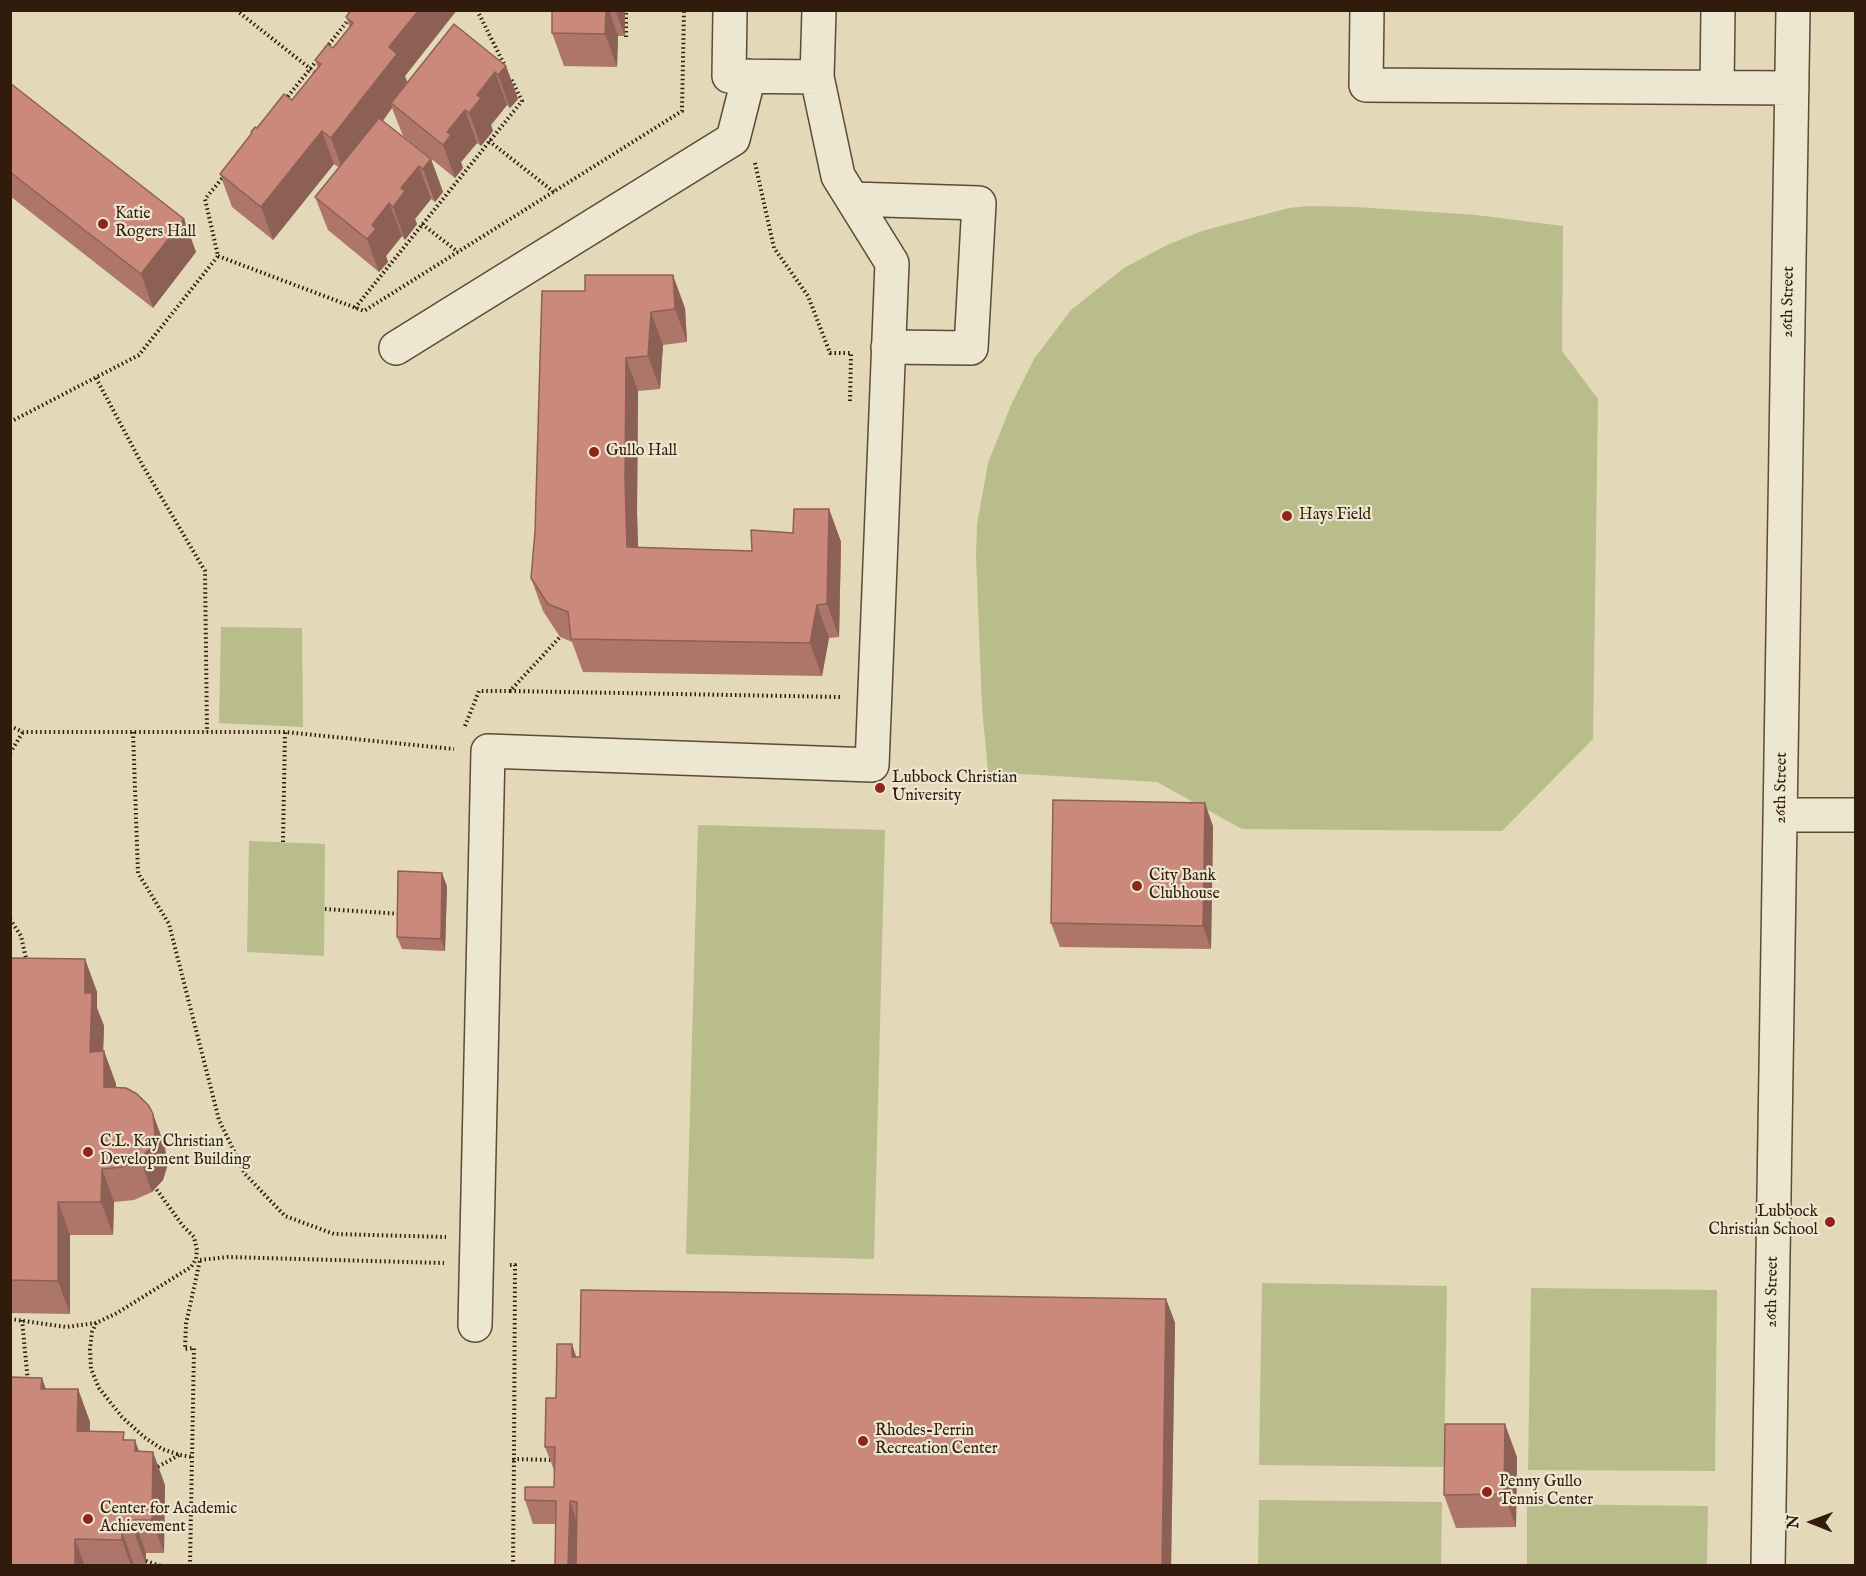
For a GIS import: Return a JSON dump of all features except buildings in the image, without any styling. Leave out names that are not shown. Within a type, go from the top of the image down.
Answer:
[{"type":"street","points":[[730,10],[729,76],[817,77]]},
{"type":"street","points":[[475,1325],[488,751],[872,765],[891,262],[838,176],[817,77],[819,10]]},
{"type":"street","points":[[1367,10],[1366,85],[1792,88]]},
{"type":"street","points":[[1717,87],[1718,10]]},
{"type":"street","name":"26th Street","points":[[1768,1566],[1782,814],[1793,10]]},
{"type":"street","points":[[396,348],[733,139],[749,76]]},
{"type":"street","points":[[853,199],[979,203],[971,348],[888,347]]},
{"type":"street","points":[[1782,814],[1856,815]]},
{"type":"path","points":[[236,10],[323,79]]},
{"type":"path","points":[[280,106],[356,10]]},
{"type":"path","points":[[356,308],[522,100],[477,10]]},
{"type":"path","points":[[626,10],[626,37]]},
{"type":"path","points":[[218,256],[364,311],[682,111],[684,10]]},
{"type":"path","points":[[489,141],[554,192]]},
{"type":"path","points":[[753,156],[774,248],[808,296],[830,353],[851,353],[850,412]]},
{"type":"path","points":[[218,256],[205,199],[228,171]]},
{"type":"path","points":[[422,224],[458,252]]},
{"type":"path","points":[[10,422],[139,355],[218,256]]},
{"type":"path","points":[[96,378],[143,466],[206,571],[207,732]]},
{"type":"path","points":[[510,692],[560,637]]},
{"type":"path","points":[[464,730],[479,691],[843,697]]},
{"type":"path","points":[[10,726],[23,732],[285,732],[456,749]]},
{"type":"path","points":[[10,753],[23,732]]},
{"type":"path","points":[[133,732],[138,873],[169,924],[219,1120],[245,1174],[285,1216],[334,1234],[449,1237],[449,1246]]},
{"type":"path","points":[[283,842],[285,732]]},
{"type":"path","points":[[324,909],[402,914]]},
{"type":"path","points":[[10,919],[21,936],[27,968]]},
{"type":"path","points":[[150,1183],[194,1237],[198,1259],[186,1324],[185,1349],[194,1348],[190,1566]]},
{"type":"path","points":[[10,1319],[66,1327],[96,1323],[117,1313],[190,1267],[198,1259],[228,1257],[449,1263]]},
{"type":"path","points":[[505,1265],[515,1266],[513,1566]]},
{"type":"path","points":[[21,1320],[29,1386]]},
{"type":"path","points":[[96,1323],[92,1332],[90,1349],[91,1369],[99,1388],[122,1417],[144,1437],[162,1449],[192,1456]]},
{"type":"path","points":[[147,1473],[180,1455]]},
{"type":"path","points":[[514,1459],[554,1460]]},
{"type":"path","points":[[146,1561],[161,1566]]},
{"type":"green space","name":"Hays Field","points":[[1309,206],[1476,215],[1563,226],[1562,351],[1598,399],[1593,739],[1502,831],[1242,829],[1157,782],[988,772],[982,707],[976,555],[977,524],[988,463],[1011,405],[1034,359],[1071,310],[1124,268],[1167,245],[1202,231],[1289,208]]},
{"type":"green space","points":[[221,627],[302,628],[303,727],[219,723]]},
{"type":"green space","points":[[698,825],[885,830],[874,1259],[686,1254]]},
{"type":"green space","points":[[249,841],[325,844],[324,956],[247,952]]},
{"type":"green space","points":[[1262,1283],[1447,1286],[1444,1467],[1259,1465]]},
{"type":"green space","points":[[1531,1288],[1717,1290],[1715,1471],[1528,1470]]},
{"type":"green space","points":[[1259,1500],[1442,1502],[1441,1565],[1258,1565]]},
{"type":"green space","points":[[1527,1504],[1708,1506],[1707,1565],[1527,1565]]},
{"type":"place","name":"Katie Rogers Hall","points":[[103,224]]},
{"type":"place","name":"Gullo Hall","points":[[594,452]]},
{"type":"place","name":"Hays Field","points":[[1287,516]]},
{"type":"place","name":"Lubbock Christian University","points":[[880,788]]},
{"type":"place","name":"City Bank Clubhouse","points":[[1137,886]]},
{"type":"place","name":"C.L. Kay Christian Development Building","points":[[88,1152]]},
{"type":"place","name":"Lubbock Christian School","points":[[1830,1222]]},
{"type":"place","name":"Rhodes-Perrin Recreation Center","points":[[863,1441]]},
{"type":"place","name":"Penny Gullo Tennis Center","points":[[1487,1492]]},
{"type":"place","name":"Center for Academic Achievement","points":[[88,1519]]}]
